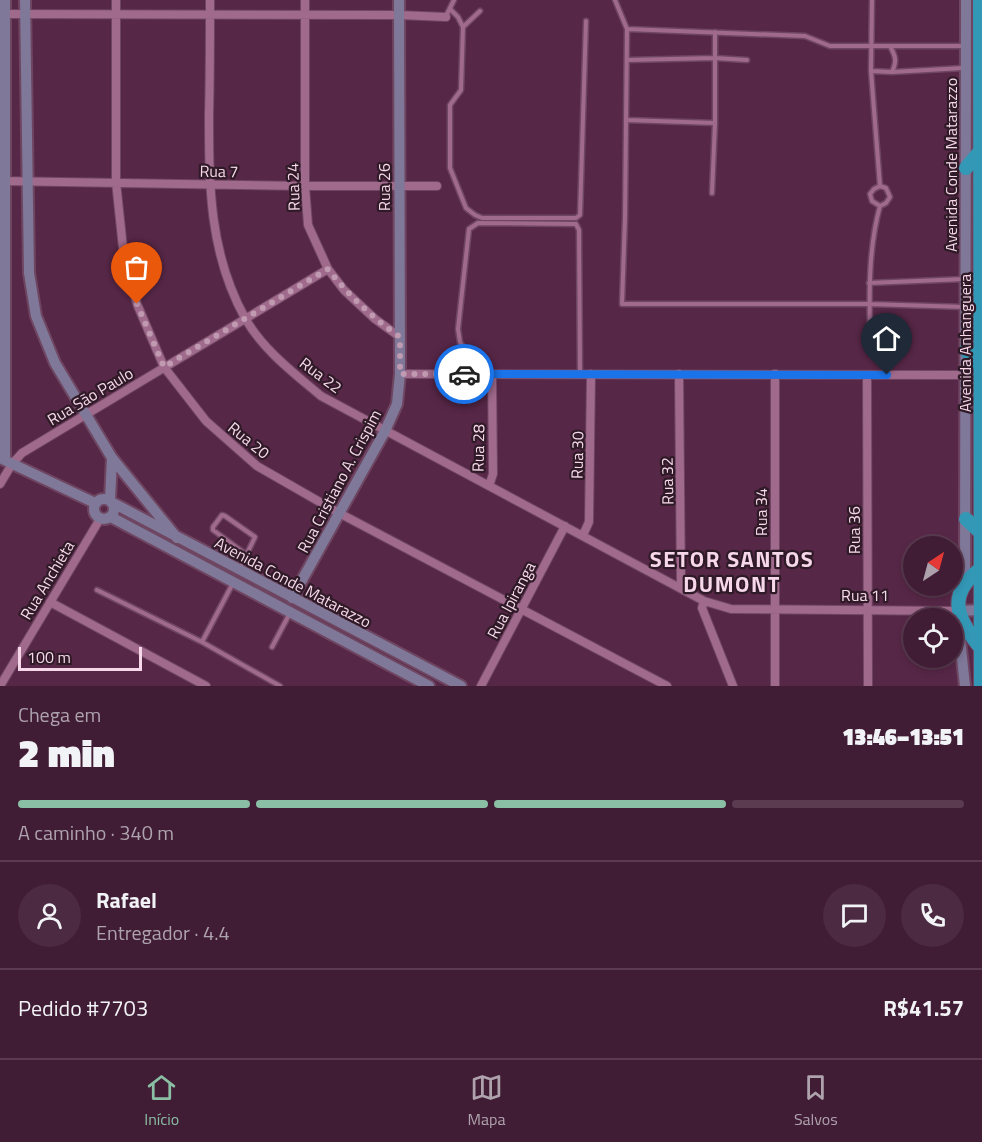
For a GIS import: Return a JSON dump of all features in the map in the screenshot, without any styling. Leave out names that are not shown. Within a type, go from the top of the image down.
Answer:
[{"type":"highway","name":"Avenida Anhanguera","points":[[980,0],[981,686]]},
{"type":"highway","points":[[966,168],[981,150]]},
{"type":"highway","points":[[966,350],[981,367]]},
{"type":"highway","points":[[966,519],[981,533]]},
{"type":"highway","points":[[958,608],[965,583],[982,568]]},
{"type":"highway","points":[[963,623],[980,647]]},
{"type":"street","points":[[5,0],[3,14],[2,381],[6,461],[94,503]]},
{"type":"street","points":[[25,0],[29,273],[36,316],[55,363],[112,458],[177,538]]},
{"type":"street","name":"Rua 20","points":[[116,0],[116,182],[123,248],[137,304],[164,367],[206,422],[257,466],[339,513],[667,686]]},
{"type":"street","name":"Rua 22","points":[[210,0],[209,184],[214,228],[226,273],[246,319],[275,357],[321,396],[681,588]]},
{"type":"street","name":"Rua 24","points":[[305,0],[305,186],[308,225],[328,269],[344,290],[375,319],[400,337]]},
{"type":"street","name":"Rua 26","points":[[399,0],[400,374]]},
{"type":"street","name":"Avenida Conde Matarazzo","points":[[965,583],[966,0]]},
{"type":"street","points":[[3,14],[399,15],[448,13]]},
{"type":"street","name":"Rua 7","points":[[2,180],[305,186],[438,186]]},
{"type":"street","name":"Rua São Paulo","points":[[0,484],[6,461],[328,269]]},
{"type":"street","points":[[400,374],[966,375]]},
{"type":"street","name":"Rua Cristiano A. Crispim","points":[[292,598],[385,431],[397,404],[400,374]]},
{"type":"street","name":"Rua 28","points":[[489,486],[493,474],[492,374]]},
{"type":"street","name":"Rua 30","points":[[583,536],[589,522],[591,374]]},
{"type":"street","name":"Rua 32","points":[[679,374],[681,588]]},
{"type":"street","name":"Rua 34","points":[[775,374],[775,686]]},
{"type":"street","name":"Rua 36","points":[[867,375],[868,686]]},
{"type":"street","points":[[94,503],[94,513],[100,519],[111,517],[114,512],[112,458]]},
{"type":"street","points":[[94,503],[105,498],[112,501]]},
{"type":"street","name":"Avenida Conde Matarazzo","points":[[112,501],[177,538],[461,686]]},
{"type":"street","name":"Avenida Conde Matarazzo","points":[[111,517],[429,686]]},
{"type":"street","name":"Rua Anchieta","points":[[0,686],[100,519]]},
{"type":"street","name":"Rua Ipiranga","points":[[481,686],[565,526]]},
{"type":"street","points":[[234,581],[239,570]]},
{"type":"street","name":"Rua 11","points":[[681,588],[704,601],[731,609],[903,610]]},
{"type":"street","points":[[704,601],[702,608],[733,686]]},
{"type":"street","points":[[50,602],[206,686]]},
{"type":"street","name":"Rua 11","points":[[963,611],[982,610]]},
{"type":"street","points":[[963,667],[965,686]]},
{"type":"lane","points":[[454,0],[448,13],[458,17],[463,27],[461,90],[450,105],[450,168],[466,208],[482,218],[576,218],[580,211],[586,21]]},
{"type":"lane","points":[[615,0],[627,29],[622,304],[869,304],[966,307]]},
{"type":"lane","points":[[872,0],[871,71],[880,186]]},
{"type":"lane","points":[[463,27],[480,11]]},
{"type":"lane","points":[[627,29],[805,36],[830,46],[966,46]]},
{"type":"lane","points":[[712,193],[716,123],[715,32]]},
{"type":"lane","points":[[890,46],[897,63],[892,72]]},
{"type":"lane","points":[[627,60],[715,58],[747,60]]},
{"type":"lane","points":[[871,71],[966,68]]},
{"type":"lane","points":[[626,120],[716,123]]},
{"type":"lane","points":[[870,330],[869,283],[876,220],[880,206],[890,197],[886,188],[880,186],[870,194],[872,201],[880,206]]},
{"type":"lane","points":[[478,374],[460,342],[458,329],[469,230],[476,224],[489,223],[576,224],[579,227],[580,374]]},
{"type":"lane","points":[[869,283],[966,279]]},
{"type":"lane","points":[[239,570],[247,555],[255,536],[225,516],[221,516],[213,527],[214,531],[247,555]]},
{"type":"lane","points":[[202,642],[234,581]]},
{"type":"lane","points":[[97,590],[202,642],[280,686]]},
{"type":"lane","points":[[272,647],[290,612]]},
{"type":"way so far","points":[[137,304],[164,367],[328,269],[344,290],[375,319],[400,337],[400,374],[464,374]]},
{"type":"district","name":"SETOR SANTOS DUMONT","points":[[732,572]]},
{"type":"route","points":[[464,374],[887,375]]}]
